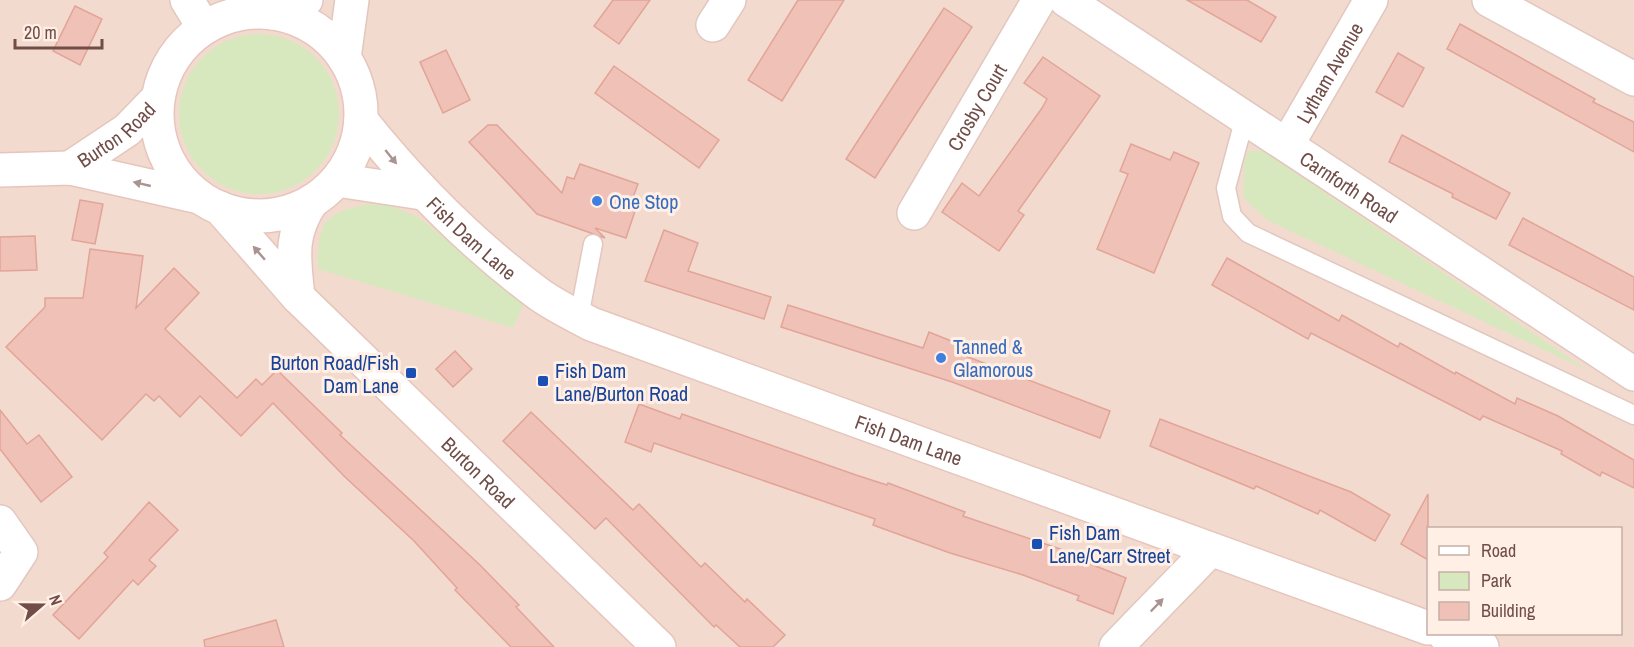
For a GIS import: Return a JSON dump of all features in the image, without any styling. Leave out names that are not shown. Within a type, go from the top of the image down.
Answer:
[{"type":"street","points":[[187,0],[204,28]]},
{"type":"street","points":[[273,13],[306,0]]},
{"type":"street","points":[[344,58],[352,0]]},
{"type":"street","name":"Crosby Court","points":[[914,213],[1039,0]]},
{"type":"street","name":"Carnforth Road","points":[[1065,0],[1634,374]]},
{"type":"street","name":"Lytham Avenue","points":[[1287,145],[1371,0]]},
{"type":"street","points":[[1489,0],[1634,79]]},
{"type":"street","points":[[298,297],[294,259],[299,219],[312,201],[337,180],[354,152],[361,120],[360,98],[354,77],[344,58],[330,41],[314,28],[294,18],[273,13],[249,12],[226,17],[204,28],[184,45],[172,61],[158,98],[158,125],[165,153],[179,177],[210,202],[243,215],[267,216],[291,211],[312,201]]},
{"type":"street","name":"Burton Road","points":[[70,168],[127,130],[158,98]]},
{"type":"street","name":"Fish Dam Lane","points":[[361,120],[422,193],[447,219],[537,294],[579,317],[614,332],[1427,628]]},
{"type":"street","name":"Burton Road","points":[[0,170],[70,168],[210,202],[298,297],[659,647]]},
{"type":"street","name":"Fish Dam Lane","points":[[337,180],[422,193]]},
{"type":"street","points":[[0,522],[21,552],[0,584]]},
{"type":"street","points":[[1116,647],[1210,550]]},
{"type":"street","points":[[1449,635],[1482,647]]},
{"type":"lane","points":[[1245,117],[1226,188],[1232,216],[1248,233],[1634,415]]},
{"type":"lane","points":[[579,317],[593,244]]},
{"type":"shaded area","points":[[0,0],[1634,0],[1634,647],[0,647]]},
{"type":"green space","points":[[259,34],[290,40],[315,58],[333,83],[339,114],[333,145],[315,170],[290,188],[259,194],[228,188],[203,170],[185,145],[179,114],[185,83],[203,58],[228,40]]},
{"type":"green space","points":[[1248,151],[1263,151],[1589,371],[1267,220],[1243,197],[1244,165]]},
{"type":"green space","points":[[369,204],[391,206],[420,218],[524,304],[513,328],[318,269],[319,241],[326,223],[341,211]]},
{"type":"building","points":[[613,0],[650,0],[619,44],[594,26]]},
{"type":"building","points":[[798,0],[844,0],[782,101],[748,80]]},
{"type":"building","points":[[1187,0],[1247,0],[1276,17],[1261,42]]},
{"type":"building","points":[[75,6],[102,19],[80,65],[53,51]]},
{"type":"building","points":[[944,8],[972,27],[875,178],[846,159]]},
{"type":"building","points":[[1460,24],[1595,99],[1593,102],[1634,122],[1634,152],[1447,49]]},
{"type":"building","points":[[446,50],[470,100],[443,113],[420,62]]},
{"type":"building","points":[[1398,53],[1424,68],[1403,107],[1376,92]]},
{"type":"building","points":[[1043,57],[1100,96],[1018,211],[1024,215],[999,251],[942,212],[962,183],[979,196],[1042,108],[1047,99],[1024,83]]},
{"type":"building","points":[[614,66],[719,140],[699,168],[595,93]]},
{"type":"building","points":[[488,125],[497,125],[562,193],[567,177],[574,179],[580,164],[638,184],[632,200],[638,202],[626,238],[595,228],[605,238],[537,214],[469,142]]},
{"type":"building","points":[[1402,135],[1510,193],[1496,219],[1452,197],[1453,194],[1389,162]]},
{"type":"building","points":[[1131,144],[1170,160],[1174,152],[1199,163],[1154,273],[1097,249],[1128,174],[1120,171]]},
{"type":"building","points":[[80,200],[103,204],[95,244],[72,240]]},
{"type":"building","points":[[1523,218],[1634,277],[1634,310],[1509,245]]},
{"type":"building","points":[[664,230],[698,243],[688,271],[771,297],[764,319],[645,281]]},
{"type":"building","points":[[35,236],[37,270],[0,271],[0,237]]},
{"type":"building","points":[[90,249],[143,256],[136,308],[174,268],[199,293],[165,329],[237,398],[256,379],[262,385],[277,370],[342,433],[340,435],[480,565],[519,605],[516,607],[554,647],[511,647],[455,590],[457,588],[414,541],[345,477],[273,403],[241,436],[200,396],[180,417],[159,396],[154,401],[146,394],[102,440],[6,347],[45,307],[45,298],[83,298]]},
{"type":"building","points":[[1227,258],[1339,321],[1342,315],[1398,347],[1400,343],[1515,404],[1517,398],[1558,416],[1634,460],[1634,488],[1602,472],[1600,476],[1561,454],[1562,451],[1483,416],[1480,420],[1311,333],[1308,339],[1212,285]]},
{"type":"building","points":[[788,305],[923,348],[929,332],[966,347],[963,355],[1110,411],[1100,438],[952,382],[781,327]]},
{"type":"building","points":[[455,351],[472,369],[453,387],[436,369]]},
{"type":"building","points":[[639,404],[680,419],[682,414],[856,475],[887,485],[888,483],[965,512],[963,516],[1066,551],[1065,554],[1126,578],[1113,614],[1077,600],[1079,596],[1023,575],[950,553],[873,525],[875,519],[654,443],[651,452],[625,442]]},
{"type":"building","points":[[0,410],[27,444],[39,435],[72,477],[41,502],[0,449]]},
{"type":"building","points":[[531,412],[633,510],[639,504],[701,567],[705,563],[745,602],[747,599],[785,635],[773,647],[740,647],[716,625],[714,627],[606,518],[595,529],[503,441]]},
{"type":"building","points":[[1160,419],[1351,492],[1390,515],[1375,541],[1320,510],[1318,514],[1256,486],[1254,489],[1150,446]]},
{"type":"building","points":[[1428,494],[1427,559],[1401,544]]},
{"type":"building","points":[[149,502],[178,530],[149,560],[156,566],[138,585],[133,580],[79,639],[53,615],[108,557],[104,553]]},
{"type":"building","points":[[276,620],[284,647],[205,647],[204,640]]},
{"type":"place","name":"One Stop","points":[[597,201]]},
{"type":"place","name":"Tanned & Glamorous","points":[[941,358]]},
{"type":"place","name":"Burton Road/Fish Dam Lane","points":[[411,373]]},
{"type":"place","name":"Fish Dam Lane/Burton Road","points":[[543,381]]},
{"type":"place","name":"Fish Dam Lane/Carr Street","points":[[1037,544]]}]
